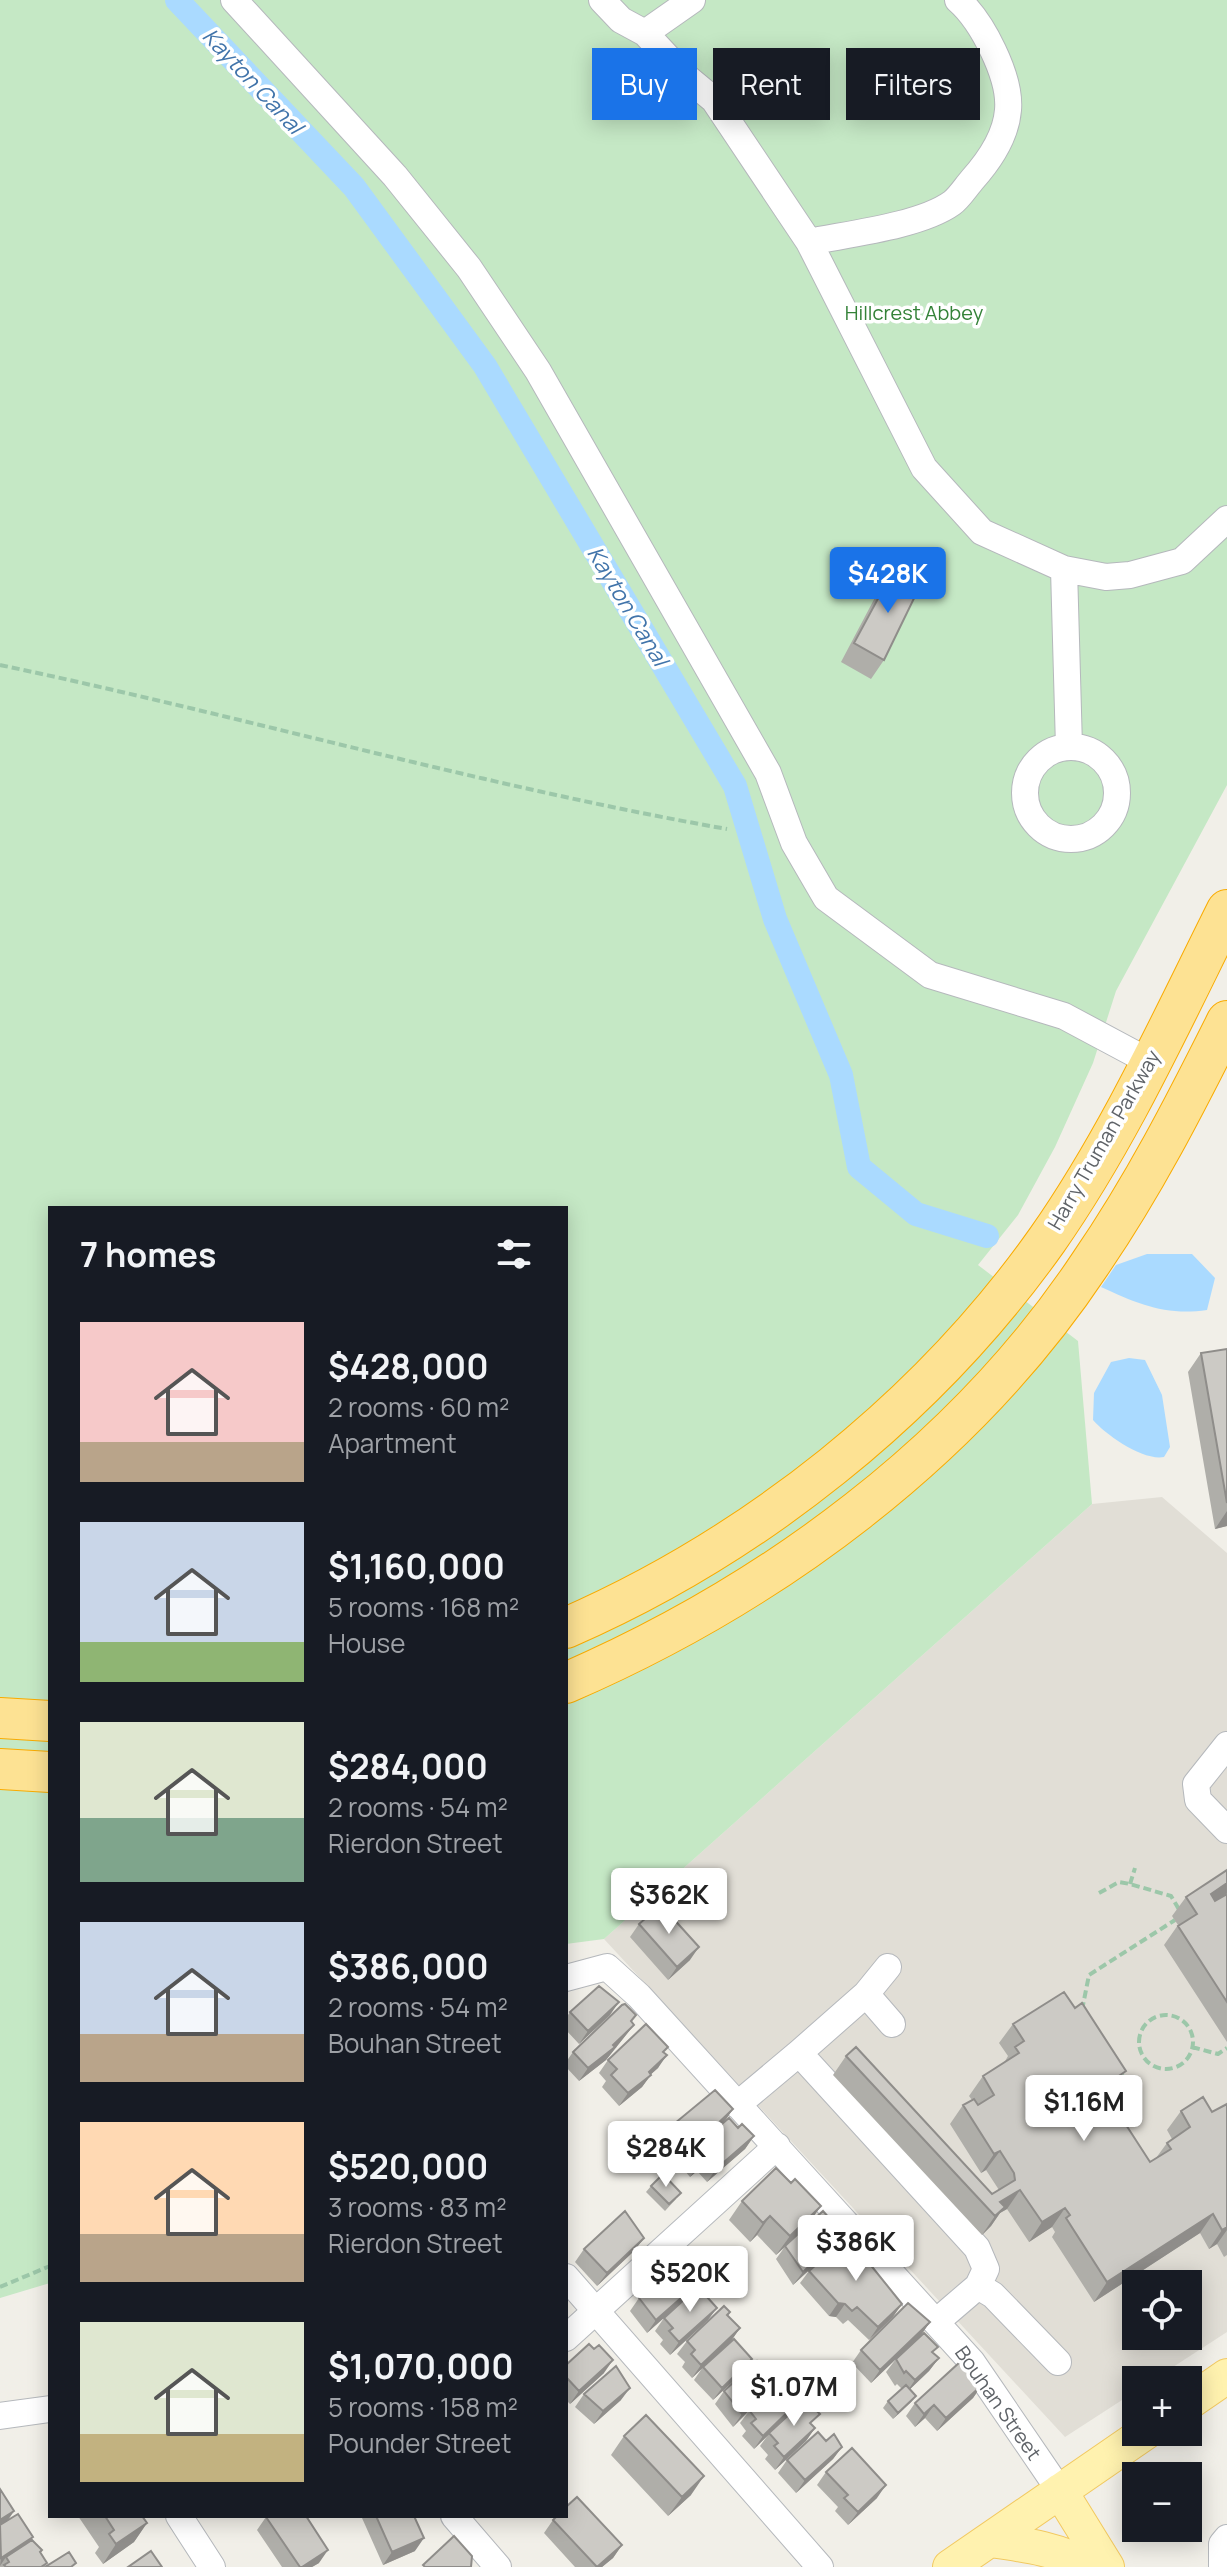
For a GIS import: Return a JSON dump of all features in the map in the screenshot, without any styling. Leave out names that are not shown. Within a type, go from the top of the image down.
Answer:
[{"type":"highway","name":"Harry Truman Parkway","points":[[568,1627],[676,1572],[747,1529],[812,1482],[879,1426],[938,1369],[1046,1241],[1087,1177],[1227,910]]},
{"type":"highway","points":[[568,1682],[701,1617],[774,1571],[843,1522],[912,1464],[974,1404],[1033,1339],[1089,1267],[1137,1192],[1227,1021]]},
{"type":"highway","points":[[0,1718],[48,1721]]},
{"type":"highway","points":[[0,1769],[48,1772]]},
{"type":"main road","points":[[1202,2393],[1227,2376]]},
{"type":"main road","points":[[950,2567],[1126,2446]]},
{"type":"main road","name":"Bouhan Street","points":[[1060,2491],[1107,2567]]},
{"type":"main road","points":[[990,2540],[1047,2548],[1090,2567]]},
{"type":"street","points":[[234,0],[404,187],[469,268],[538,371],[768,773],[794,843],[826,898],[930,975],[1064,1016],[1150,1062]]},
{"type":"street","points":[[602,0],[621,20],[645,33],[685,76],[714,100],[809,242],[924,468],[982,532],[1064,569],[1106,577],[1130,575],[1182,561],[1227,519]]},
{"type":"street","points":[[645,33],[692,0]]},
{"type":"street","points":[[809,242],[904,222],[952,203],[983,168],[1004,131],[1009,107],[998,59],[969,10],[958,0]]},
{"type":"street","points":[[1064,569],[1069,747]]},
{"type":"street","points":[[1227,1745],[1196,1784],[1198,1800],[1227,1830]]},
{"type":"street","name":"Bouhan Street","points":[[568,1977],[582,1971],[607,1967],[639,1996],[972,2362],[1060,2491]]},
{"type":"street","points":[[737,2105],[866,1994],[888,1967]]},
{"type":"street","points":[[866,1994],[892,2024]]},
{"type":"street","points":[[799,2053],[977,2248],[986,2269],[978,2286],[936,2322]]},
{"type":"street","points":[[568,2336],[777,2146]]},
{"type":"street","points":[[568,2279],[820,2567]]},
{"type":"street","points":[[978,2286],[993,2295],[1058,2362]]},
{"type":"street","points":[[0,2416],[48,2409]]},
{"type":"street","points":[[180,2518],[212,2567]]},
{"type":"street","points":[[456,2518],[498,2567]]},
{"type":"street","points":[[1222,2567],[1222,2544],[1227,2538]]},
{"type":"path","points":[[0,665],[181,703],[482,780],[727,829]]},
{"type":"path","points":[[1130,1884],[1135,1868]]},
{"type":"path","points":[[1099,1893],[1119,1882],[1130,1884],[1171,1896],[1180,1911]]},
{"type":"path","points":[[1089,2022],[1081,2010],[1089,1975],[1175,1920]]},
{"type":"path","points":[[1159,2015],[1182,2017],[1194,2036],[1191,2046],[1191,2057],[1172,2069],[1151,2066],[1139,2046],[1143,2027],[1159,2015]]},
{"type":"path","points":[[1191,2046],[1218,2054],[1227,2048]]},
{"type":"path","points":[[1107,2113],[1126,2100],[1131,2090],[1117,2067]]},
{"type":"path","points":[[1109,2093],[1116,2106]]},
{"type":"path","points":[[0,2287],[48,2267]]},
{"type":"shaded area","points":[[1162,1497],[1227,1553],[1227,2332],[1202,2348],[1202,2270],[1122,2270],[1122,2350],[1199,2350],[1175,2366],[1122,2366],[1122,2400],[1065,2437],[604,1939],[1092,1504]]},
{"type":"green space","name":"Hillcrest Abbey","points":[[0,0],[1227,0],[1227,785],[1116,991],[1093,1063],[1055,1147],[1018,1215],[978,1265],[1078,1341],[1092,1504],[604,1939],[568,1944],[568,1206],[48,1206],[48,2284],[0,2298]]},
{"type":"water","points":[[1147,1254],[1192,1254],[1215,1278],[1207,1310],[1165,1310],[1127,1299],[1101,1287],[1116,1265]]},
{"type":"water","points":[[1129,1358],[1145,1360],[1162,1395],[1170,1447],[1164,1457],[1136,1451],[1093,1420],[1094,1393],[1111,1362]]},
{"type":"building","points":[[894,569],[921,584],[884,660],[854,643]]},
{"type":"building","points":[[1227,1349],[1227,1503],[1201,1353]]},
{"type":"building","points":[[1227,1870],[1227,1883],[1211,1894],[1215,1901],[1227,1894],[1227,2002],[1178,1926],[1197,1914],[1186,1897]]},
{"type":"building","points":[[661,1905],[699,1947],[677,1967],[639,1924]]},
{"type":"building","points":[[599,1986],[619,2002],[588,2031],[570,2012]]},
{"type":"building","points":[[1064,1992],[1075,2008],[1082,2003],[1126,2071],[1116,2078],[1123,2087],[1108,2097],[1150,2162],[1171,2149],[1167,2143],[1190,2127],[1181,2111],[1203,2097],[1212,2112],[1227,2104],[1227,2227],[1222,2230],[1213,2214],[1107,2282],[1066,2218],[1070,2215],[1065,2208],[1042,2222],[1020,2190],[1000,2202],[1005,2207],[995,2216],[846,2056],[856,2047],[992,2194],[1015,2180],[1014,2173],[1000,2151],[994,2154],[963,2105],[974,2099],[978,2105],[994,2095],[983,2076],[1019,2053],[1015,2047],[1024,2041],[1013,2024]]},
{"type":"building","points":[[625,2004],[636,2015],[631,2021],[634,2025],[613,2045],[615,2047],[588,2068],[573,2052]]},
{"type":"building","points":[[646,2024],[668,2047],[663,2052],[667,2055],[649,2072],[651,2075],[628,2093],[611,2075],[617,2069],[608,2060]]},
{"type":"building","points":[[715,2090],[733,2109],[694,2146],[684,2135],[679,2139],[669,2128]]},
{"type":"building","points":[[729,2118],[738,2128],[742,2124],[754,2136],[716,2169],[706,2158],[699,2164],[689,2152]]},
{"type":"building","points":[[776,2168],[791,2183],[795,2179],[821,2206],[790,2236],[770,2216],[763,2223],[742,2201]]},
{"type":"building","points":[[663,2174],[681,2193],[669,2204],[651,2186]]},
{"type":"building","points":[[625,2211],[644,2238],[607,2273],[584,2249]]},
{"type":"building","points":[[823,2211],[843,2234],[803,2272],[785,2246]]},
{"type":"building","points":[[847,2238],[864,2253],[859,2258],[861,2261],[865,2258],[902,2304],[878,2327],[857,2307],[852,2311],[845,2304],[838,2303],[809,2271]]},
{"type":"building","points":[[686,2267],[701,2282],[694,2290],[678,2274]]},
{"type":"building","points":[[672,2269],[690,2290],[656,2320],[639,2298]]},
{"type":"building","points":[[698,2287],[717,2308],[679,2342],[669,2331],[673,2328],[664,2318]]},
{"type":"building","points":[[908,2303],[930,2322],[880,2370],[861,2350]]},
{"type":"building","points":[[724,2306],[730,2312],[727,2315],[740,2328],[701,2365],[691,2354],[695,2350],[687,2341]]},
{"type":"building","points":[[924,2333],[938,2347],[932,2352],[939,2358],[915,2380],[906,2371],[904,2373],[896,2359]]},
{"type":"building","points":[[734,2339],[752,2359],[722,2388],[703,2367]]},
{"type":"building","points":[[589,2344],[594,2349],[599,2345],[613,2360],[579,2391],[568,2379],[568,2363]]},
{"type":"building","points":[[757,2361],[775,2380],[742,2414],[724,2391]]},
{"type":"building","points":[[960,2362],[982,2385],[946,2418],[934,2405],[924,2414],[915,2403]]},
{"type":"building","points":[[616,2366],[630,2388],[603,2411],[584,2394]]},
{"type":"building","points":[[781,2380],[800,2400],[763,2436],[751,2423],[756,2419],[749,2410]]},
{"type":"building","points":[[906,2385],[916,2396],[898,2413],[888,2401]]},
{"type":"building","points":[[805,2400],[820,2414],[810,2423],[815,2428],[784,2457],[774,2446],[778,2443],[769,2433]]},
{"type":"building","points":[[646,2415],[704,2476],[682,2497],[624,2436]]},
{"type":"building","points":[[818,2432],[826,2441],[834,2434],[842,2447],[805,2480],[787,2460]]},
{"type":"building","points":[[852,2448],[886,2485],[858,2512],[844,2498],[848,2495],[826,2472]]},
{"type":"building","points":[[0,2489],[14,2511],[0,2520]]},
{"type":"building","points":[[577,2497],[622,2545],[597,2567],[553,2520],[568,2518],[568,2505]]},
{"type":"building","points":[[18,2514],[33,2537],[1,2558],[0,2525]]},
{"type":"building","points":[[106,2518],[143,2518],[147,2523],[116,2544],[109,2534],[114,2530]]},
{"type":"building","points":[[267,2518],[307,2518],[328,2550],[300,2567]]},
{"type":"building","points":[[377,2518],[415,2518],[424,2538],[392,2552]]},
{"type":"building","points":[[454,2536],[472,2556],[471,2567],[423,2565]]},
{"type":"building","points":[[32,2540],[42,2550],[40,2552],[47,2563],[41,2567],[4,2565],[9,2562],[6,2557]]},
{"type":"building","points":[[151,2551],[162,2567],[128,2567]]},
{"type":"building","points":[[69,2552],[76,2563],[71,2567],[45,2567]]},
{"type":"waterway","name":"Kayton Canal","points":[[177,0],[354,187],[485,366],[735,786],[775,919],[841,1075],[859,1167],[916,1214],[987,1236]]}]
